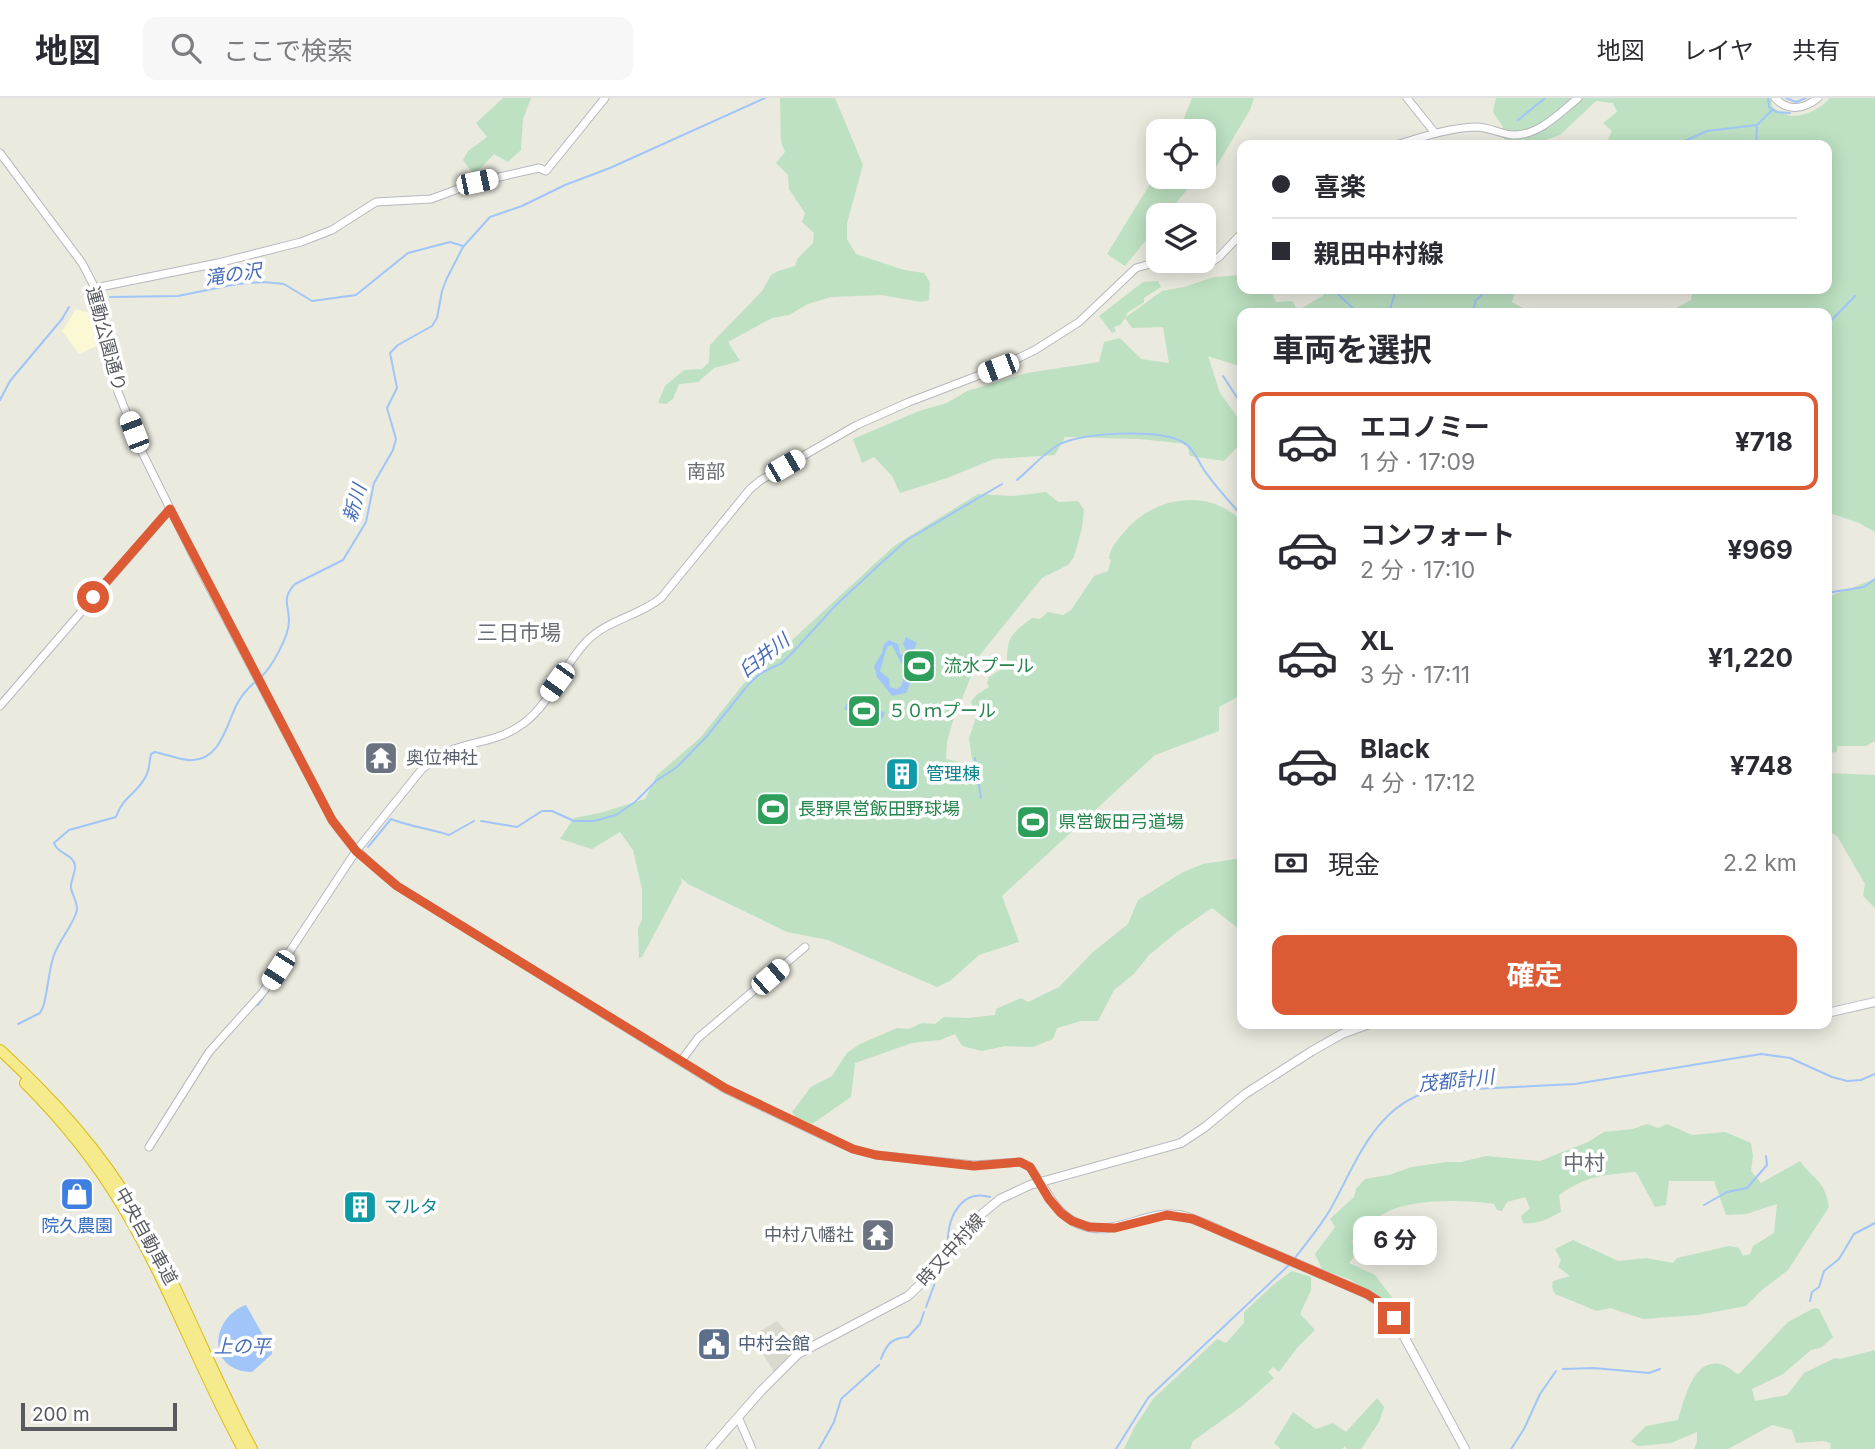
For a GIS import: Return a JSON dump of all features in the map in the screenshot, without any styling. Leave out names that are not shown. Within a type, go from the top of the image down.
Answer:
[{"type":"highway","name":"中央自動車道","points":[[0,1050],[69,1118],[155,1247],[220,1388],[252,1449]]},
{"type":"highway","name":"中央自動車道","points":[[0,1060],[68,1129],[113,1184]]},
{"type":"highway","name":"中央自動車道","points":[[126,1204],[212,1390],[243,1449]]},
{"type":"main road","points":[[1832,1012],[1875,1002]]},
{"type":"main road","name":"時又中村線","points":[[710,1449],[799,1354],[908,1296],[931,1275],[983,1213],[1012,1192],[1181,1143],[1245,1094],[1312,1051],[1356,1029]]},
{"type":"main road","points":[[1040,1182],[1055,1207],[1081,1225],[1107,1229],[1159,1216],[1178,1215],[1367,1294],[1388,1310],[1414,1352],[1465,1449]]},
{"type":"street","points":[[95,288],[301,242],[332,230],[376,201],[431,199],[477,182],[539,169],[546,171],[604,98]]},
{"type":"street","points":[[1407,98],[1435,133]]},
{"type":"street","points":[[1412,140],[1435,133],[1477,127],[1515,135],[1528,133],[1549,121],[1578,98]]},
{"type":"street","points":[[1775,98],[1783,106],[1793,109],[1818,98]]},
{"type":"street","name":"運動公園通り","points":[[0,153],[82,263],[95,288],[118,391],[142,452],[332,820],[356,851],[397,886],[746,1099],[853,1149],[876,1155],[974,1166],[1016,1161],[1030,1167],[1040,1182]]},
{"type":"street","points":[[149,1147],[209,1052],[263,992],[356,851],[422,769],[450,751],[493,740],[524,723],[587,641],[615,622],[653,605],[662,598],[741,498],[761,480],[857,425],[998,368],[1035,349],[1079,322],[1136,268],[1154,264],[1186,267],[1207,265],[1237,238]]},
{"type":"street","points":[[0,706],[170,509]]},
{"type":"street","points":[[681,1061],[698,1038],[805,947]]},
{"type":"street","points":[[738,1417],[752,1449]]},
{"type":"shaded area","points":[[76,309],[94,314],[101,344],[79,354],[62,331]]},
{"type":"shaded area","points":[[777,1321],[796,1342],[796,1349],[774,1372],[752,1336]]},
{"type":"green space","points":[[503,98],[531,98],[523,119],[521,150],[508,162],[494,154],[474,175],[463,160],[468,151],[487,137],[476,123]]},
{"type":"green space","points":[[780,98],[835,98],[863,165],[847,223],[847,239],[856,254],[904,270],[924,273],[930,282],[929,300],[921,302],[882,295],[831,297],[808,304],[789,315],[772,318],[728,342],[740,361],[714,368],[698,382],[679,384],[673,399],[666,404],[658,403],[665,386],[684,370],[702,369],[709,362],[710,345],[762,291],[771,275],[795,266],[798,258],[813,243],[814,233],[802,222],[805,213],[789,189],[788,175],[776,163],[785,152],[781,142]]},
{"type":"green space","points":[[1192,98],[1254,98],[1250,110],[1216,167],[1216,119],[1184,119]]},
{"type":"green space","points":[[1496,98],[1771,98],[1772,107],[1793,116],[1811,112],[1830,98],[1875,98],[1875,532],[1832,514],[1832,308],[1676,308],[1691,300],[1692,294],[1832,294],[1832,140],[1608,140],[1612,131],[1603,123],[1617,112],[1613,103],[1596,101],[1560,135],[1546,140],[1504,140],[1503,127],[1493,112]]},
{"type":"green space","points":[[1147,189],[1188,189],[1176,203],[1146,203],[1146,240],[1125,266],[1107,254]]},
{"type":"green space","points":[[1237,275],[1237,294],[1272,294],[1276,302],[1293,301],[1296,308],[1237,308],[1237,365],[1208,356],[1220,393],[1237,416],[1237,447],[1224,461],[1190,456],[1187,444],[1139,439],[1065,437],[1055,455],[994,459],[900,493],[892,476],[874,457],[862,463],[853,439],[919,411],[947,403],[967,391],[1027,373],[1099,362],[1104,342],[1120,338],[1141,359],[1169,363],[1163,327],[1132,328],[1125,318],[1120,325],[1114,327],[1116,331],[1112,333],[1099,316],[1143,282],[1158,281],[1161,287],[1144,298],[1144,302],[1127,313],[1126,317],[1162,291],[1214,277]]},
{"type":"green space","points":[[1323,294],[1514,294],[1512,302],[1523,308],[1302,308]]},
{"type":"green space","points":[[1046,492],[1058,502],[1078,501],[1084,510],[1082,528],[1074,557],[1068,565],[1042,578],[979,656],[952,724],[946,759],[973,765],[969,738],[977,715],[971,702],[976,695],[989,687],[989,677],[1007,665],[1009,642],[1014,633],[1032,618],[1040,619],[1048,612],[1063,615],[1071,610],[1094,576],[1108,571],[1111,550],[1138,518],[1152,510],[1182,500],[1214,504],[1237,517],[1237,697],[1219,707],[1219,731],[1155,755],[1002,896],[1019,942],[979,955],[950,981],[937,987],[828,940],[787,932],[688,884],[680,877],[682,882],[642,957],[639,958],[638,928],[642,920],[642,889],[633,850],[620,832],[592,849],[560,839],[574,818],[645,799],[657,775],[700,738],[749,677],[894,546],[978,494],[1013,496]]},
{"type":"green space","points":[[1875,579],[1875,741],[1866,746],[1837,746],[1837,752],[1832,752],[1832,596]]},
{"type":"green space","points":[[1832,773],[1875,775],[1875,908],[1863,896],[1865,884],[1837,836],[1832,833]]},
{"type":"green space","points":[[1237,859],[1237,927],[1212,908],[1149,955],[1134,974],[1114,990],[1098,1021],[1081,1021],[1057,1028],[1053,1039],[1033,1047],[1005,1046],[982,1051],[962,1046],[955,1034],[940,1040],[912,1043],[855,1063],[851,1097],[812,1124],[795,1117],[792,1112],[811,1087],[832,1076],[847,1053],[860,1044],[897,1028],[909,1029],[922,1023],[935,1024],[944,1017],[995,1015],[996,1009],[1021,998],[1028,1002],[1059,987],[1093,952],[1128,924],[1138,900],[1183,872],[1203,864]]},
{"type":"green space","points":[[1647,1124],[1658,1128],[1667,1124],[1692,1135],[1725,1132],[1751,1143],[1751,1171],[1761,1183],[1800,1161],[1824,1190],[1829,1207],[1788,1270],[1746,1306],[1698,1315],[1643,1319],[1610,1308],[1597,1311],[1555,1294],[1552,1287],[1553,1281],[1570,1276],[1558,1267],[1561,1260],[1555,1249],[1573,1240],[1618,1261],[1646,1258],[1673,1263],[1677,1258],[1729,1246],[1739,1248],[1743,1256],[1750,1254],[1753,1246],[1774,1233],[1777,1204],[1746,1214],[1726,1215],[1714,1181],[1669,1181],[1666,1205],[1655,1207],[1636,1172],[1596,1177],[1578,1183],[1559,1195],[1561,1212],[1533,1223],[1523,1223],[1521,1216],[1530,1208],[1525,1197],[1507,1202],[1502,1211],[1497,1210],[1494,1204],[1454,1201],[1396,1208],[1381,1216],[1351,1242],[1359,1251],[1349,1263],[1375,1275],[1397,1304],[1387,1304],[1351,1280],[1322,1269],[1315,1254],[1335,1227],[1330,1219],[1354,1197],[1356,1189],[1365,1179],[1412,1167],[1461,1162],[1486,1156],[1540,1161],[1588,1142],[1604,1132],[1633,1129]]},
{"type":"green space","points":[[1292,1271],[1311,1277],[1311,1290],[1300,1314],[1315,1330],[1279,1372],[1273,1367],[1268,1372],[1274,1378],[1242,1406],[1193,1441],[1190,1449],[1124,1449],[1153,1399],[1217,1339],[1226,1343],[1244,1323],[1244,1312]]},
{"type":"green space","points":[[1814,1308],[1819,1309],[1833,1337],[1822,1347],[1811,1350],[1783,1374],[1752,1389],[1755,1401],[1787,1395],[1804,1373],[1835,1358],[1875,1350],[1875,1449],[1830,1449],[1831,1443],[1823,1441],[1796,1443],[1792,1430],[1772,1425],[1728,1449],[1694,1449],[1697,1432],[1671,1443],[1638,1446],[1631,1441],[1646,1426],[1678,1420],[1687,1392],[1697,1373],[1704,1367],[1723,1365],[1737,1374],[1740,1373],[1788,1322]]},
{"type":"green space","points":[[1377,1398],[1384,1407],[1379,1422],[1361,1449],[1347,1449],[1345,1446],[1342,1449],[1281,1449],[1274,1443],[1293,1412],[1316,1429],[1333,1423],[1346,1432]]},
{"type":"water","name":"流水プール","points":[[906,637],[917,643],[912,653],[906,657],[913,657],[920,649],[930,652],[931,660],[915,672],[906,693],[892,696],[877,677],[874,666],[884,644],[889,640],[898,644],[900,654],[903,655],[906,650],[903,644]],"holes":[[[892,645],[901,663],[912,662],[921,654],[927,657],[909,673],[901,686],[897,689],[890,687],[889,679],[880,671],[887,647]]]},
{"type":"water","name":"５０ｍプール","points":[[851,695],[885,713],[878,726],[844,709]]},
{"type":"water","name":"上の平","points":[[246,1305],[272,1351],[252,1372],[237,1369],[227,1363],[220,1354],[218,1343],[225,1321]]},
{"type":"waterway","name":"新川","points":[[261,677],[275,659],[286,635],[289,621],[287,598],[291,589],[295,584],[343,560],[366,522],[374,483],[393,450],[396,439],[387,408],[397,388],[390,353],[398,345],[432,326],[437,318],[447,278],[463,247],[490,217],[610,168],[765,98]]},
{"type":"waterway","points":[[1518,120],[1545,98]]},
{"type":"waterway","points":[[1768,98],[1769,107],[1776,112],[1790,113]]},
{"type":"waterway","points":[[1786,98],[1796,102],[1806,98]]},
{"type":"waterway","points":[[1687,140],[1707,131],[1757,125],[1772,110]]},
{"type":"waterway","points":[[1756,140],[1757,126]]},
{"type":"waterway","name":"滝の沢","points":[[110,297],[178,296],[237,284],[264,282],[284,284],[312,301],[356,295],[408,253],[450,242],[463,246]]},
{"type":"waterway","points":[[1338,294],[1353,308]]},
{"type":"waterway","points":[[1390,308],[1395,294]]},
{"type":"waterway","points":[[1474,308],[1476,300],[1483,294]]},
{"type":"waterway","points":[[1832,320],[1855,296]]},
{"type":"waterway","name":"滝の沢","points":[[0,400],[10,381],[69,307]]},
{"type":"waterway","points":[[1223,376],[1237,397]]},
{"type":"waterway","name":"臼井川","points":[[1017,480],[1052,449],[1069,441],[1119,434],[1170,437],[1189,447],[1237,510]]},
{"type":"waterway","name":"臼井川","points":[[481,821],[517,827],[542,811],[552,811],[574,821],[594,821],[616,815],[677,767],[707,736],[748,685],[761,673],[782,663],[835,606],[907,540],[1002,484]]},
{"type":"waterway","name":"臼井川","points":[[1832,592],[1864,587],[1875,579]]},
{"type":"waterway","name":"新川","points":[[18,1024],[40,1013],[55,952],[77,909],[71,888],[74,862],[58,850],[54,843],[69,830],[116,817],[122,804],[146,776],[151,754],[155,752],[188,760],[207,756],[220,742],[240,698],[257,680]]},
{"type":"waterway","points":[[975,758],[981,798]]},
{"type":"waterway","points":[[368,847],[391,819],[449,835],[474,821]]},
{"type":"waterway","points":[[255,1005],[258,1005],[269,989]]},
{"type":"waterway","name":"茂都計川","points":[[1295,1258],[1326,1216],[1358,1156],[1381,1123],[1395,1109],[1431,1091],[1575,1084],[1761,1054],[1790,1058],[1847,1081],[1861,1080],[1875,1074]]},
{"type":"waterway","points":[[1704,1205],[1727,1192],[1747,1188],[1767,1165],[1766,1156]]},
{"type":"waterway","points":[[948,1245],[949,1226],[963,1202],[979,1195],[990,1197]]},
{"type":"waterway","points":[[1810,1301],[1812,1292],[1819,1287],[1824,1271],[1839,1259],[1854,1234],[1875,1223]]},
{"type":"waterway","name":"茂都計川","points":[[1116,1449],[1148,1398],[1289,1265]]},
{"type":"waterway","points":[[926,1307],[939,1272]]},
{"type":"waterway","points":[[881,1359],[891,1342],[908,1337],[920,1324],[924,1312]]},
{"type":"waterway","points":[[819,1449],[834,1422],[841,1399],[879,1365]]},
{"type":"waterway","points":[[1563,1369],[1594,1368],[1649,1373],[1660,1369]]},
{"type":"waterway","points":[[1511,1449],[1524,1429],[1540,1394],[1556,1371]]},
{"type":"place","name":"流水プール","points":[[919,666]]},
{"type":"place","name":"５０ｍプール","points":[[864,711]]},
{"type":"place","name":"奥位神社","points":[[381,758]]},
{"type":"place","name":"管理棟","points":[[902,774]]},
{"type":"place","name":"長野県営飯田野球場","points":[[773,809]]},
{"type":"place","name":"県営飯田弓道場","points":[[1033,822]]},
{"type":"place","name":"院久農園","points":[[77,1194]]},
{"type":"place","name":"マルタ","points":[[360,1207]]},
{"type":"place","name":"中村八幡社","points":[[878,1235]]},
{"type":"place","name":"中村会館","points":[[714,1344]]},
{"type":"district","name":"南部","points":[[706,471]]},
{"type":"district","name":"三日市場","points":[[519,633]]},
{"type":"district","name":"中村","points":[[1584,1163]]},
{"type":"route","points":[[93,597],[170,509],[332,820],[356,851],[397,886],[725,1088],[826,1138],[864,1152],[974,1166],[1010,1161],[1026,1164],[1036,1175],[1055,1207],[1081,1225],[1107,1229],[1167,1215],[1193,1219],[1367,1294],[1394,1318]]}]
